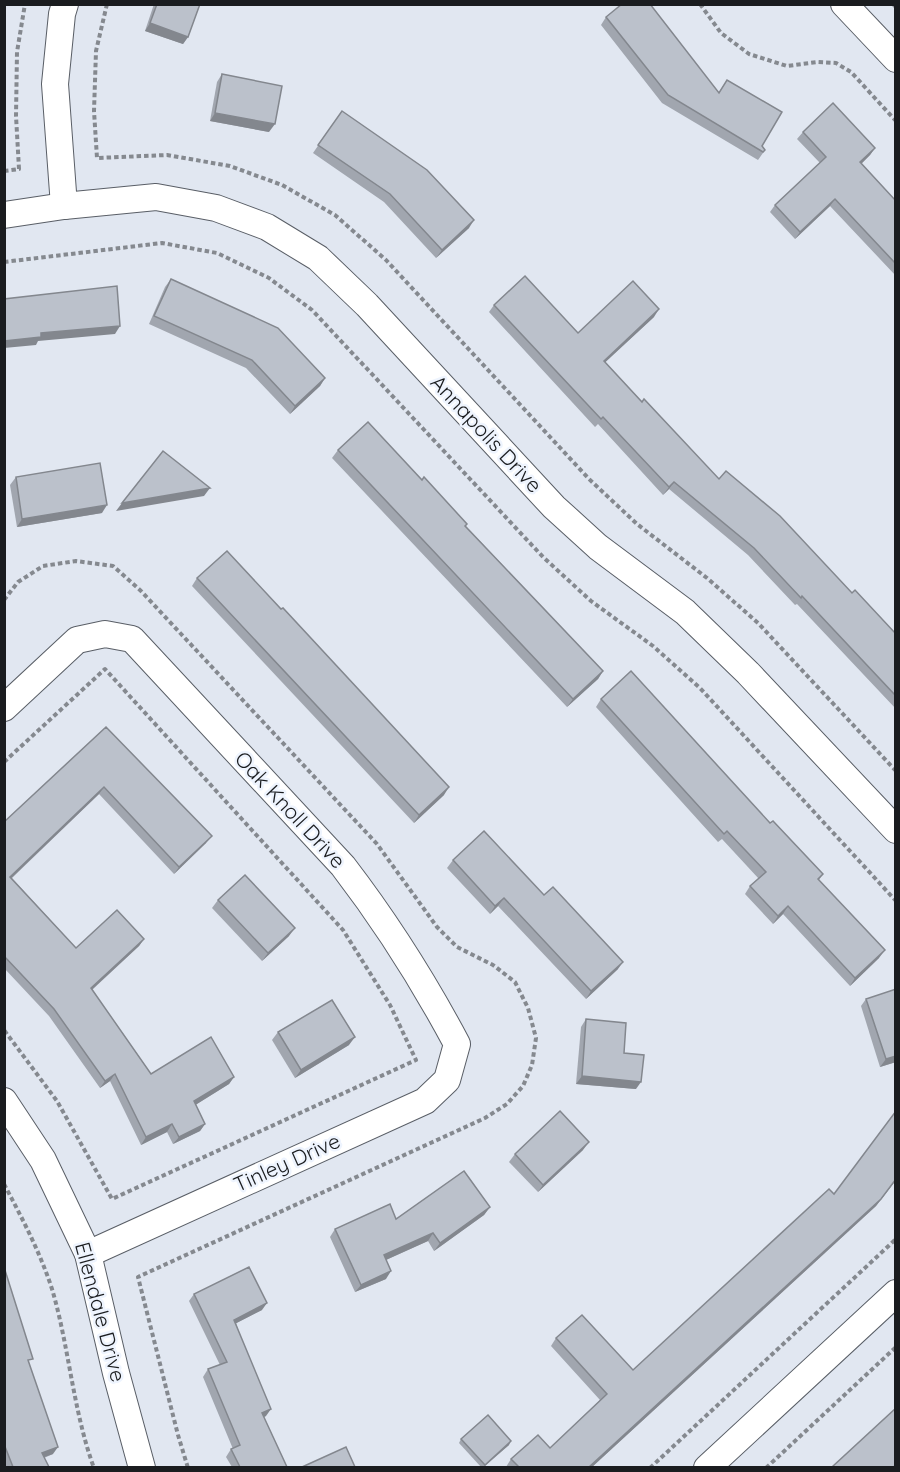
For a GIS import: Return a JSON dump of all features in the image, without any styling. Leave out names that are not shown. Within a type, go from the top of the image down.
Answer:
[{"type":"street","points":[[64,207],[55,84],[65,4]]},
{"type":"street","points":[[844,4],[896,59]]},
{"type":"street","name":"Annapolis Drive","points":[[4,215],[156,198],[216,208],[267,227],[318,258],[367,305],[554,507],[598,547],[685,612],[748,673],[896,830]]},
{"type":"street","name":"Oak Knoll Drive","points":[[4,708],[77,640],[105,634],[132,639],[343,866],[374,906],[435,1001],[457,1044]]},
{"type":"street","name":"Tinley Drive","points":[[88,1254],[425,1101],[447,1080],[457,1044]]},
{"type":"street","name":"Ellendale Drive","points":[[4,1101],[43,1160],[88,1254],[119,1385],[142,1467]]},
{"type":"street","points":[[707,1467],[896,1293]]},
{"type":"path","points":[[4,171],[19,169],[15,116],[17,52],[25,4]]},
{"type":"path","points":[[700,4],[721,33],[749,54],[787,66],[817,62],[836,63],[851,72],[896,120]]},
{"type":"path","points":[[4,262],[162,243],[217,253],[269,278],[312,310],[543,557],[591,601],[653,646],[700,688],[896,901]]},
{"type":"path","points":[[4,600],[18,582],[44,566],[76,561],[113,566],[141,591],[377,844],[437,927],[457,947],[493,964],[515,982],[528,1008],[536,1038],[532,1065],[523,1086],[507,1104],[486,1118],[138,1277],[188,1467]]},
{"type":"path","points":[[4,762],[105,669],[343,930],[390,1005],[416,1060],[112,1199],[57,1101],[4,1030]]},
{"type":"path","points":[[4,1184],[30,1233],[52,1289],[94,1467]]},
{"type":"path","points":[[650,1467],[896,1239]]},
{"type":"path","points":[[766,1467],[896,1347]]},
{"type":"building","points":[[157,4],[200,4],[188,37],[150,23]]},
{"type":"building","points":[[622,4],[650,4],[719,93],[727,80],[782,112],[762,146],[765,150],[763,152],[668,95],[606,17]]},
{"type":"building","points":[[222,74],[282,86],[275,124],[215,113]]},
{"type":"building","points":[[833,103],[875,148],[860,162],[896,201],[896,264],[835,199],[800,232],[775,205],[826,157],[803,132]]},
{"type":"building","points":[[342,111],[427,170],[474,220],[442,250],[390,194],[318,145]]},
{"type":"building","points":[[525,276],[578,333],[633,281],[659,309],[604,361],[642,402],[644,399],[719,479],[726,471],[780,516],[852,593],[855,590],[896,634],[896,696],[754,548],[674,482],[669,487],[603,417],[601,419],[494,305]]},
{"type":"building","points":[[171,279],[278,328],[325,378],[295,406],[252,360],[154,316]]},
{"type":"building","points":[[117,286],[120,326],[41,333],[41,337],[4,341],[4,299]]},
{"type":"building","points":[[368,422],[422,480],[424,477],[467,524],[465,526],[603,671],[573,699],[338,450]]},
{"type":"building","points":[[163,451],[210,488],[122,503]]},
{"type":"building","points":[[100,463],[107,505],[22,519],[16,477]]},
{"type":"building","points":[[227,551],[449,787],[419,815],[197,578]]},
{"type":"building","points":[[631,671],[770,823],[773,821],[823,874],[818,879],[885,950],[855,978],[788,906],[778,916],[750,886],[766,872],[727,831],[724,834],[601,699]]},
{"type":"building","points":[[106,727],[212,836],[179,867],[104,787],[10,877],[76,948],[117,910],[144,939],[91,988],[151,1074],[211,1037],[234,1077],[194,1101],[205,1124],[179,1137],[172,1124],[146,1137],[115,1074],[105,1081],[54,1009],[4,956],[4,822]]},
{"type":"building","points":[[484,831],[544,895],[553,887],[623,962],[591,991],[504,898],[495,906],[453,860]]},
{"type":"building","points":[[245,875],[295,928],[268,953],[218,900]]},
{"type":"building","points":[[896,989],[896,1056],[886,1059],[866,999]]},
{"type":"building","points":[[332,1000],[355,1037],[301,1070],[278,1032]]},
{"type":"building","points":[[586,1019],[626,1023],[624,1053],[644,1055],[641,1082],[582,1076]]},
{"type":"building","points":[[560,1111],[589,1142],[543,1185],[515,1154]]},
{"type":"building","points":[[896,1111],[896,1179],[881,1199],[589,1467],[519,1467],[511,1459],[538,1435],[550,1448],[607,1394],[556,1338],[582,1315],[633,1370],[829,1189],[834,1194]]},
{"type":"building","points":[[464,1171],[490,1207],[440,1243],[433,1233],[384,1255],[391,1271],[361,1285],[335,1229],[390,1204],[396,1219]]},
{"type":"building","points":[[4,1267],[33,1359],[28,1360],[58,1447],[42,1453],[49,1467],[13,1467],[4,1444]]},
{"type":"building","points":[[249,1267],[267,1303],[234,1320],[271,1409],[262,1413],[287,1467],[240,1467],[231,1449],[240,1445],[208,1369],[227,1362],[194,1294]]},
{"type":"building","points":[[896,1408],[896,1465],[893,1467],[832,1467]]},
{"type":"building","points":[[488,1415],[511,1441],[485,1465],[461,1439]]},
{"type":"building","points":[[346,1447],[355,1467],[302,1467]]}]
